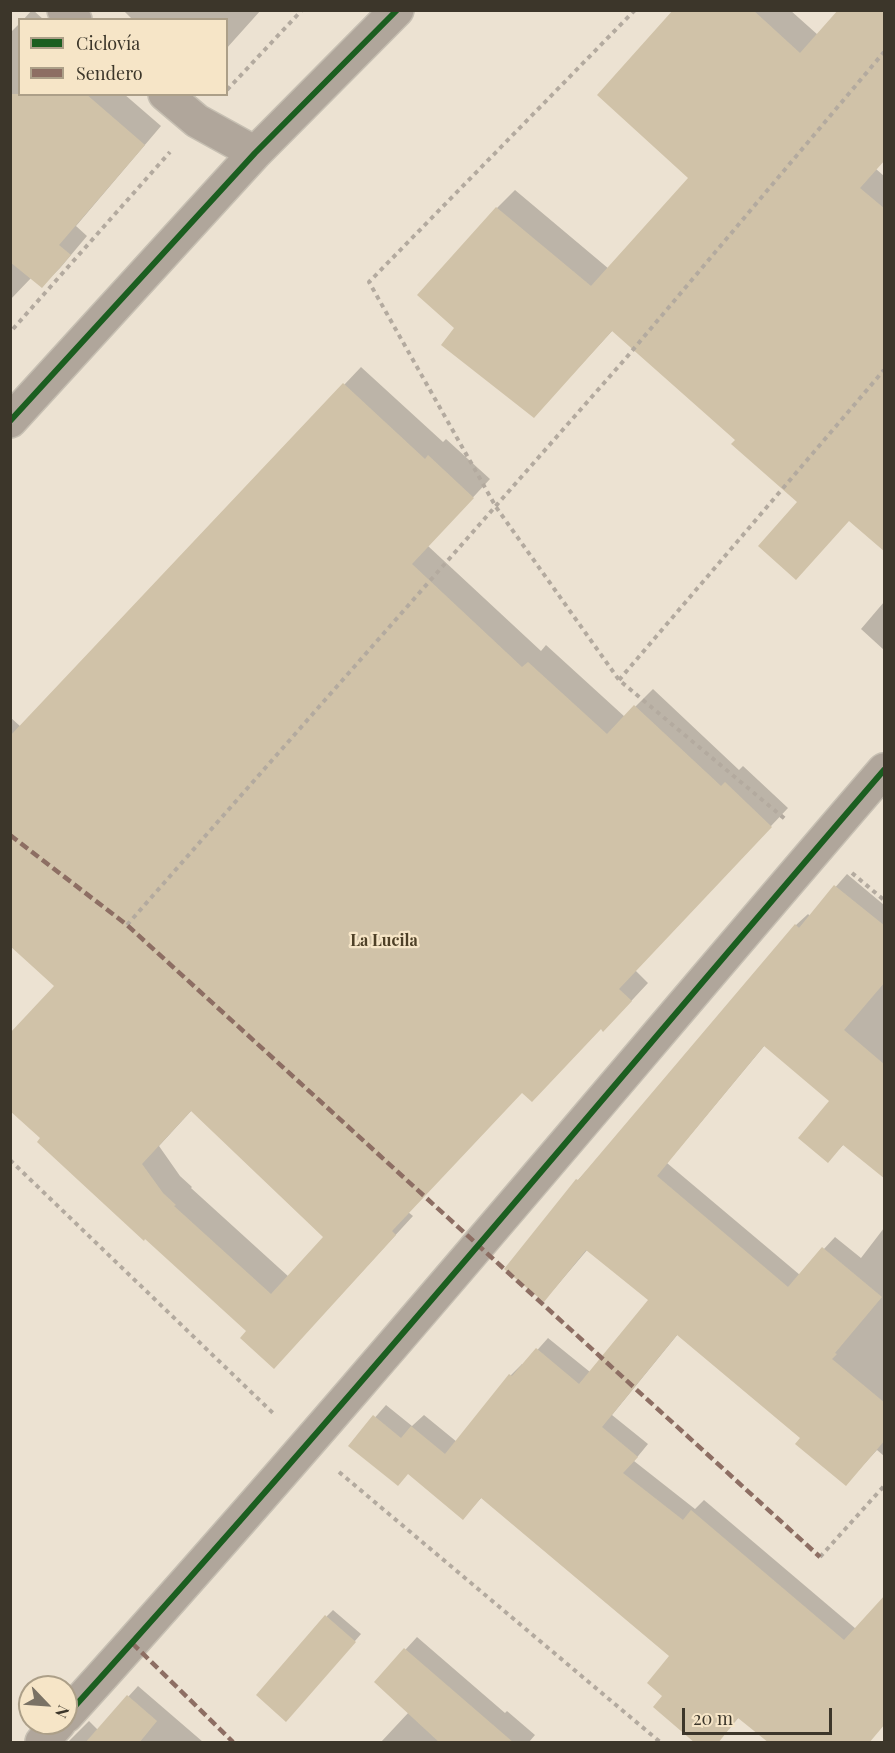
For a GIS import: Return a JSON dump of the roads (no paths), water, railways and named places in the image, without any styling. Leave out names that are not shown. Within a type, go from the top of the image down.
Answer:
[{"type":"street","points":[[10,421],[255,153],[397,10]]},
{"type":"street","points":[[167,96],[197,121],[255,153]]},
{"type":"street","points":[[78,1703],[306,1444],[817,846],[885,770]]},
{"type":"district","name":"La Lucila","points":[[384,941]]}]
